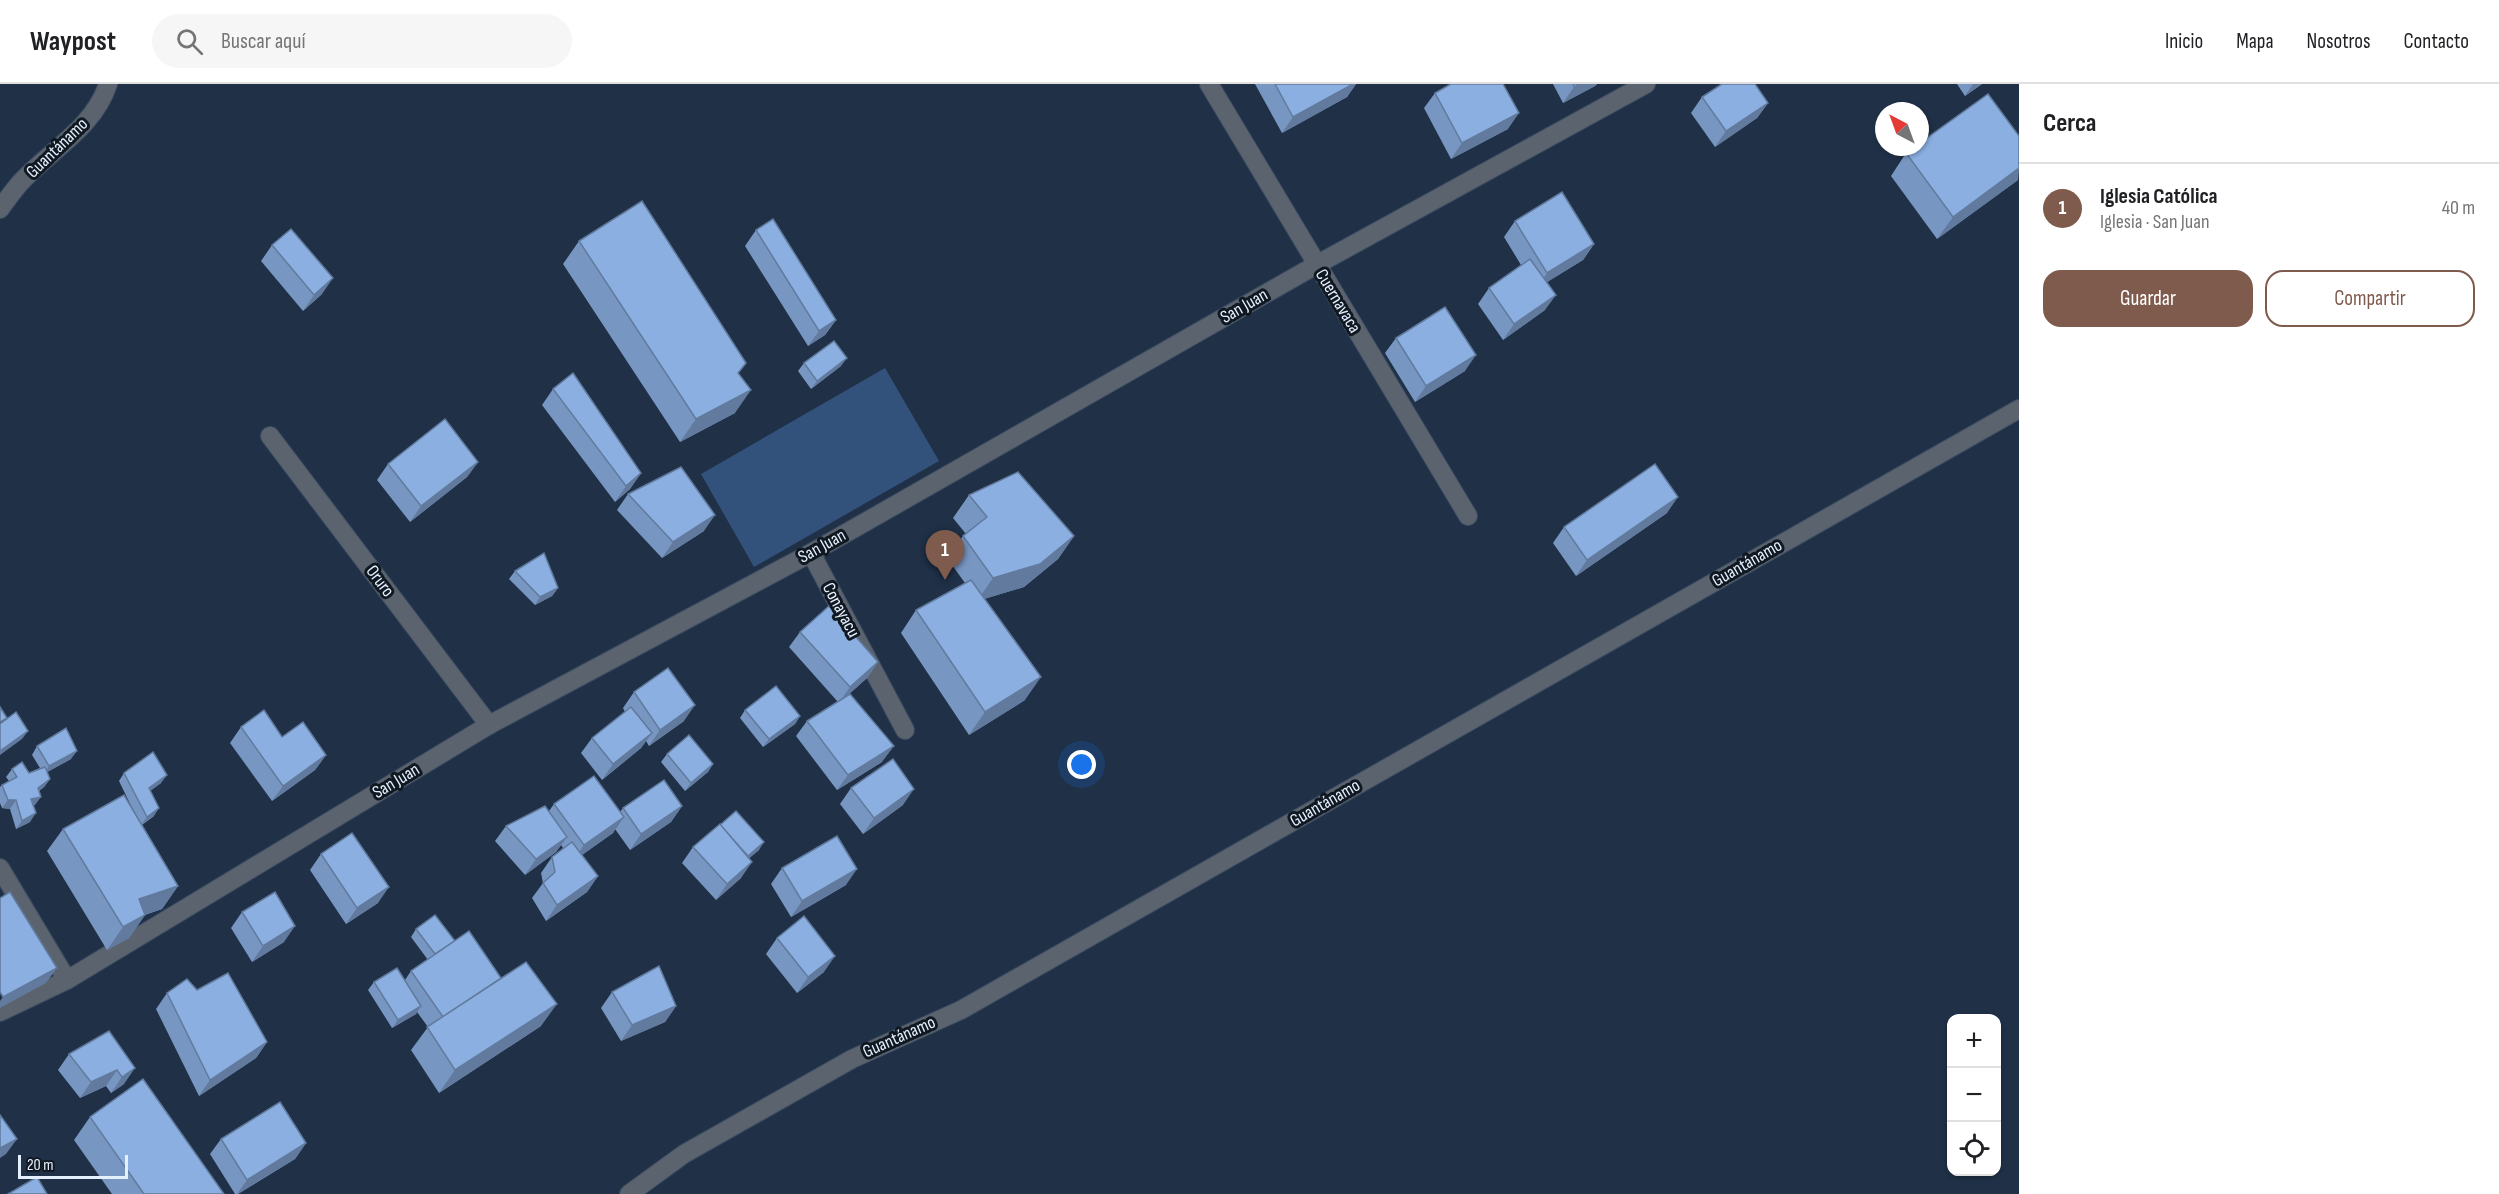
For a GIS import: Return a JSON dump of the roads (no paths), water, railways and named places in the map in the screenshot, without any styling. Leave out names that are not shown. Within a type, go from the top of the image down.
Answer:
[{"type":"street","name":"Guantánamo","points":[[0,209],[20,183],[85,123],[104,97],[108,84]]},
{"type":"street","name":"Cuernavaca","points":[[1209,84],[1468,516]]},
{"type":"street","name":"San Juan","points":[[0,1012],[67,980],[489,725],[811,553],[1316,265],[1646,84]]},
{"type":"street","name":"Guantánamo","points":[[629,1194],[684,1154],[842,1064],[961,1010],[2019,409]]},
{"type":"street","name":"Oruro","points":[[270,436],[489,725]]},
{"type":"street","name":"Conayacu","points":[[811,553],[905,730]]},
{"type":"street","points":[[0,868],[67,980]]},
{"type":"place","name":"Iglesia Católica","points":[[945,580]]}]
